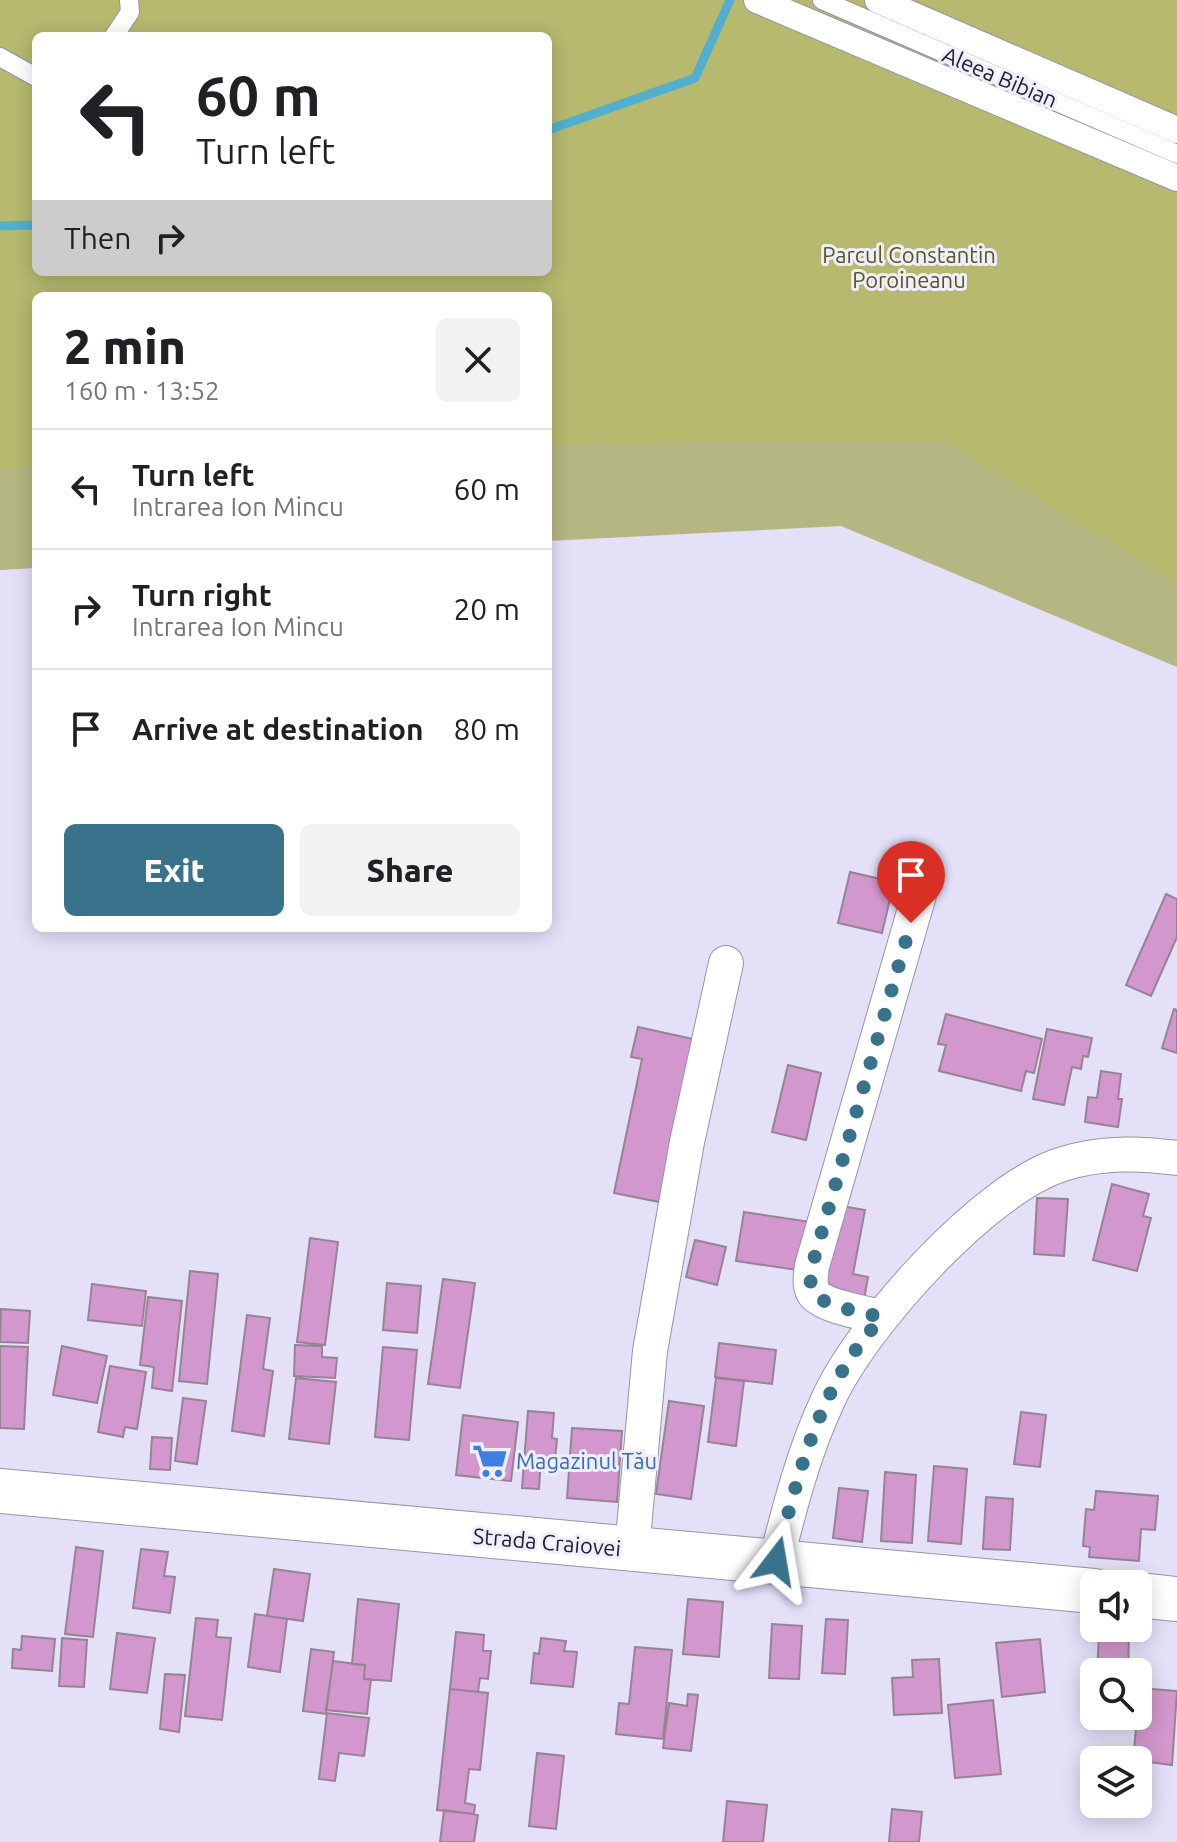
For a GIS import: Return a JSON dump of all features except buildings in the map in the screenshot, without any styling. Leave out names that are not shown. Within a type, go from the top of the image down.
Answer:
[{"type":"main road","name":"Strada Craiovei","points":[[0,1491],[1080,1590]]},
{"type":"main road","points":[[1152,1596],[1177,1599]]},
{"type":"street","points":[[757,0],[1177,178]]},
{"type":"street","points":[[878,0],[1177,130]]},
{"type":"street","points":[[881,1317],[824,1302],[814,1293],[810,1280],[919,895]]},
{"type":"street","points":[[632,1550],[650,1351],[687,1142],[726,963]]},
{"type":"street","points":[[776,1561],[795,1489],[828,1398],[851,1357],[881,1317],[940,1252],[989,1206],[1025,1180],[1061,1164],[1102,1155],[1145,1154],[1177,1158]]},
{"type":"lane","points":[[117,32],[130,12],[129,0]]},
{"type":"lane","name":"Aleea Bibian","points":[[822,0],[1177,154]]},
{"type":"lane","points":[[0,57],[32,75]]},
{"type":"green space","name":"Parcul Constantin Poroineanu","points":[[0,0],[1177,0],[1177,667],[841,526],[552,541],[552,292],[32,292],[32,568],[0,570]]},
{"type":"green space","name":"Parcul Constantin Poroineanu","points":[[0,0],[1177,0],[1177,583],[944,441],[552,443],[552,292],[32,292],[32,466],[0,470]]},
{"type":"waterway","points":[[552,129],[695,78],[730,0]]},
{"type":"waterway","points":[[0,226],[32,225]]},
{"type":"place","name":"Magazinul Tău","points":[[490,1461]]},
{"type":"route","points":[[776,1561],[795,1489],[828,1398],[851,1357],[881,1317],[824,1302],[814,1293],[810,1280],[911,923]]}]
